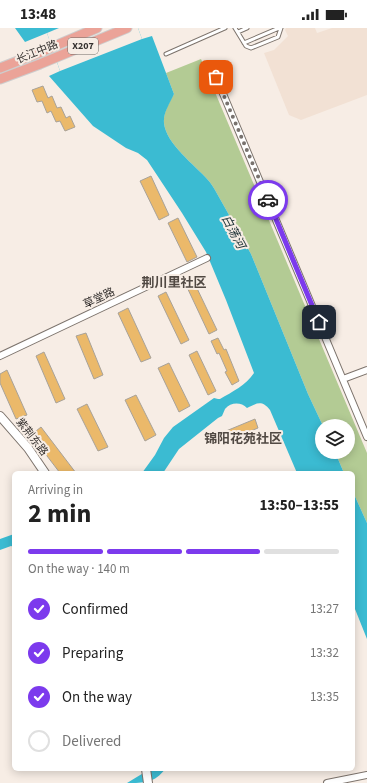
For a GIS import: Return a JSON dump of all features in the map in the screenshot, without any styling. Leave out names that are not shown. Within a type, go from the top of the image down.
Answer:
[{"type":"main road","name":"长江中路","points":[[0,68],[97,28]]},
{"type":"main road","name":"长江中路","points":[[0,79],[127,28]]},
{"type":"street","points":[[216,77],[367,437]]},
{"type":"street","name":"草堂路","points":[[0,356],[206,258]]},
{"type":"street","points":[[343,379],[367,370]]},
{"type":"street","name":"紫荆东路","points":[[0,416],[28,448],[44,471]]},
{"type":"street","name":"紫荆东路","points":[[0,421],[20,443],[40,471]]},
{"type":"street","points":[[146,771],[148,783]]},
{"type":"street","points":[[150,771],[153,783]]},
{"type":"street","points":[[327,783],[367,775]]},
{"type":"lane","points":[[166,54],[224,28]]},
{"type":"lane","points":[[235,28],[246,46],[251,48],[278,37],[280,28]]},
{"type":"lane","points":[[238,32],[248,28]]},
{"type":"lane","points":[[244,43],[280,28]]},
{"type":"shaded area","points":[[286,28],[315,28],[317,33],[332,28],[367,28],[367,95],[301,120],[289,115],[264,53],[274,50],[288,36],[285,30]]},
{"type":"green space","points":[[201,59],[353,419],[320,419],[308,394],[251,254],[211,184],[175,146],[166,131],[164,116],[174,94],[166,73]]},
{"type":"green space","points":[[355,425],[367,453],[367,523],[355,496],[355,471],[343,471],[338,459],[355,459]]},
{"type":"water","name":"白荡河","points":[[15,28],[138,28],[142,39],[152,36],[174,94],[167,108],[164,119],[166,131],[175,146],[211,184],[251,254],[308,394],[320,419],[315,419],[315,459],[338,459],[343,471],[296,471],[270,410],[259,403],[247,408],[239,404],[230,405],[225,409],[222,416],[179,449],[164,471],[143,471],[155,455],[164,438],[173,427],[214,398],[220,399],[238,388],[254,373],[206,252],[147,160],[93,126],[49,76],[60,71],[47,33],[25,42]]},
{"type":"water","points":[[355,496],[367,523],[367,639],[355,609]]},
{"type":"water","points":[[12,535],[12,546],[0,550],[0,539]]},
{"type":"water","points":[[147,771],[163,771],[153,780],[139,783],[127,783]]},
{"type":"pier","points":[[59,28],[138,28],[142,39],[60,71],[47,33]]},
{"type":"building","points":[[43,86],[48,98],[52,96],[57,108],[61,107],[66,118],[70,116],[75,127],[65,131],[60,121],[56,122],[51,111],[47,113],[42,101],[37,102],[32,90]]},
{"type":"building","points":[[151,176],[169,215],[159,220],[140,181]]},
{"type":"building","points":[[178,218],[197,257],[187,262],[168,223]]},
{"type":"building","points":[[193,280],[217,330],[209,334],[185,283]]},
{"type":"building","points":[[166,292],[189,340],[181,344],[158,296]]},
{"type":"building","points":[[128,308],[151,358],[141,362],[118,313]]},
{"type":"building","points":[[86,333],[103,375],[94,379],[76,336]]},
{"type":"building","points":[[218,338],[224,350],[226,349],[239,381],[232,385],[225,372],[227,371],[219,353],[217,354],[211,341]]},
{"type":"building","points":[[197,351],[216,391],[208,395],[189,355]]},
{"type":"building","points":[[44,352],[65,399],[56,403],[36,356]]},
{"type":"building","points":[[169,363],[190,406],[179,412],[158,368]]},
{"type":"building","points":[[7,370],[27,415],[16,419],[0,383],[0,374]]},
{"type":"building","points":[[136,395],[156,435],[145,441],[125,400]]},
{"type":"building","points":[[87,404],[108,447],[98,451],[77,409]]},
{"type":"building","points":[[255,419],[258,428],[229,440],[226,431]]},
{"type":"building","points":[[41,427],[74,471],[58,471],[31,435]]},
{"type":"way so far","points":[[216,77],[268,200]]},
{"type":"district","name":"荆川里社区","points":[[174,283]]},
{"type":"district","name":"锦阳花苑社区","points":[[243,439]]},
{"type":"route","points":[[268,200],[319,322]]}]
